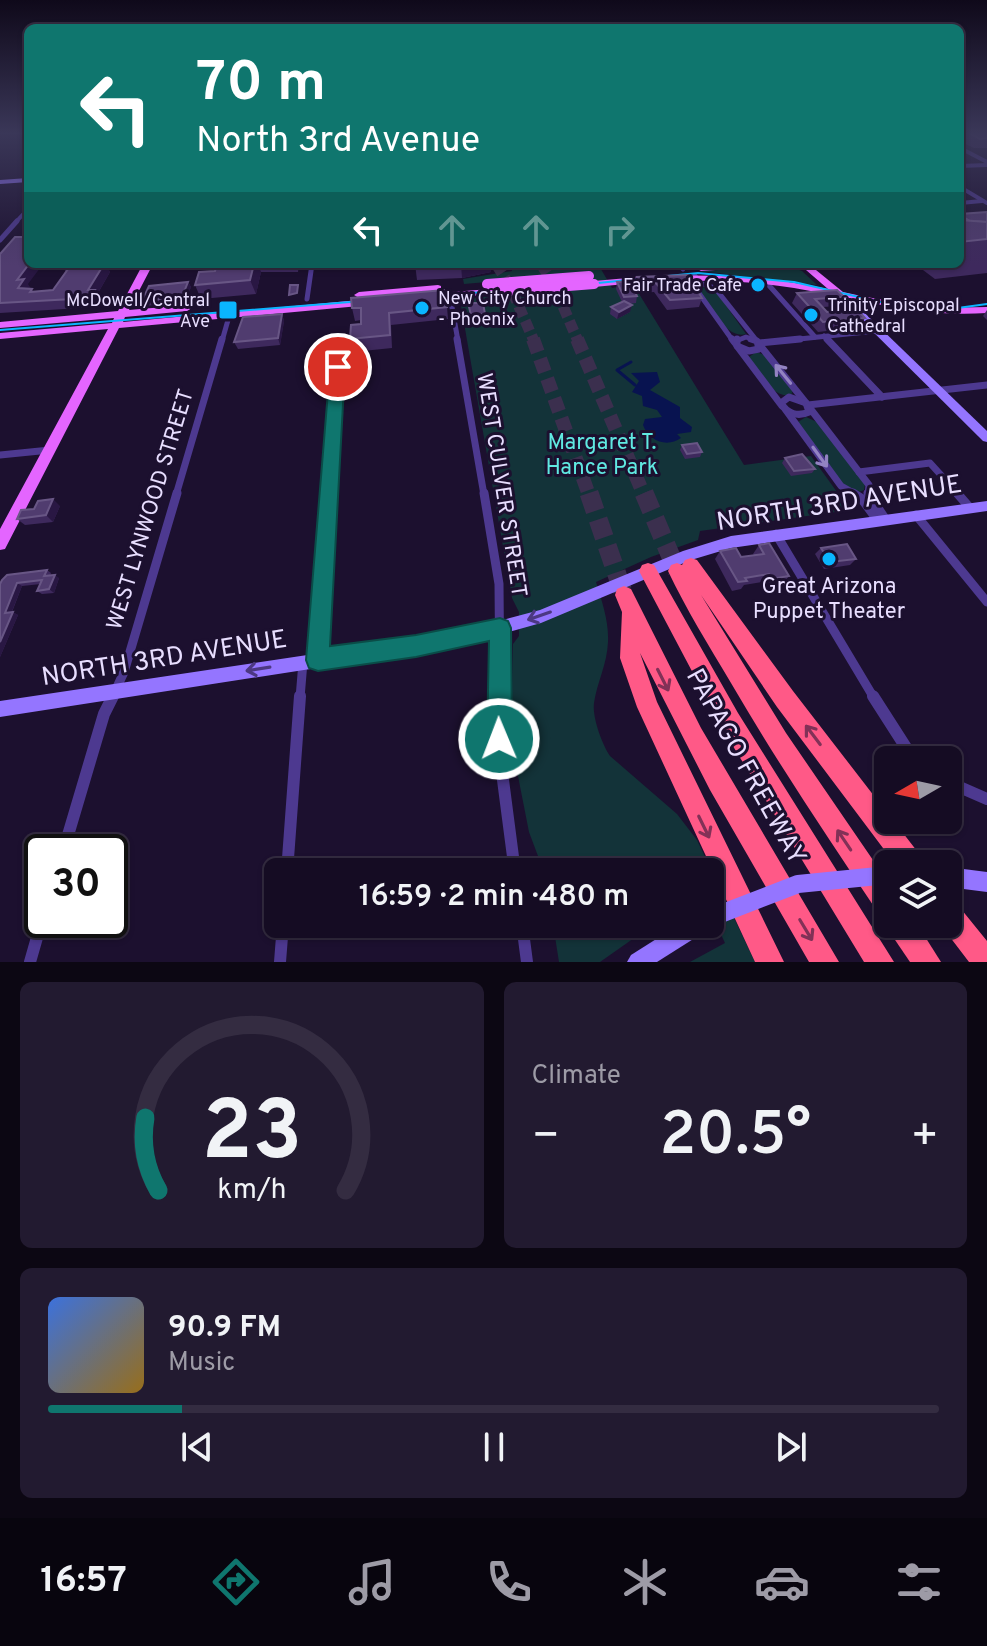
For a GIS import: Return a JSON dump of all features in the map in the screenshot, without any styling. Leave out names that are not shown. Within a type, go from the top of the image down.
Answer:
[{"type":"highway","name":"PAPAGO FREEWAY","points":[[874,885],[784,753],[728,664],[684,568],[900,850]]},
{"type":"highway","points":[[651,577],[690,657],[880,962]]},
{"type":"highway","name":"PAPAGO FREEWAY","points":[[770,962],[648,707],[630,658],[627,602],[716,778],[825,962]]},
{"type":"highway","points":[[962,931],[986,962]]},
{"type":"highway","points":[[911,938],[927,962]]},
{"type":"main road","points":[[0,544],[146,268]]},
{"type":"main road","points":[[592,280],[674,268]]},
{"type":"main road","points":[[813,268],[846,297],[930,307],[987,302]]},
{"type":"main road","points":[[0,336],[120,319],[307,299],[592,280],[766,282],[917,311],[987,310]]},
{"type":"main road","points":[[0,325],[230,313],[450,296],[488,288]]},
{"type":"street","points":[[0,182],[24,180]]},
{"type":"street","points":[[964,189],[986,201]]},
{"type":"street","points":[[964,203],[986,201]]},
{"type":"street","points":[[2,241],[24,214]]},
{"type":"street","points":[[307,299],[311,268]]},
{"type":"street","points":[[864,498],[869,485],[715,288],[698,279],[696,290],[841,486],[864,498],[882,520]]},
{"type":"street","points":[[766,282],[815,337]]},
{"type":"street","name":"WEST CULVER STREET","points":[[450,296],[499,584],[500,757],[513,858]]},
{"type":"street","points":[[846,297],[876,331],[987,438]]},
{"type":"street","name":"WEST LYNWOOD STREET","points":[[68,834],[104,714],[124,672],[230,313]]},
{"type":"street","points":[[736,345],[736,339],[742,337],[758,343],[876,331]]},
{"type":"street","points":[[824,336],[882,397]]},
{"type":"street","points":[[736,345],[753,351],[759,349],[758,343]]},
{"type":"street","points":[[289,858],[338,367]]},
{"type":"street","points":[[783,408],[782,400],[789,397],[808,405],[987,385]]},
{"type":"street","points":[[783,408],[803,415],[809,412],[808,405]]},
{"type":"street","points":[[0,455],[50,450]]},
{"type":"street","points":[[859,472],[930,463],[970,508]]},
{"type":"street","name":"NORTH 3RD AVENUE","points":[[0,709],[416,646],[500,628],[553,611],[651,577],[707,549],[776,534],[987,506]]},
{"type":"street","points":[[916,515],[987,602]]},
{"type":"street","points":[[776,534],[903,746]]},
{"type":"street","points":[[962,788],[987,799]]},
{"type":"street","points":[[724,912],[785,888],[874,876]]},
{"type":"street","points":[[962,879],[987,882]]},
{"type":"street","points":[[30,962],[37,938]]},
{"type":"street","points":[[280,962],[282,938]]},
{"type":"street","points":[[524,938],[527,962]]},
{"type":"street","points":[[638,962],[677,938]]},
{"type":"green space","name":"Margaret T. Hance Park","points":[[512,268],[600,268],[612,288],[633,284],[744,465],[811,456],[850,510],[700,531],[698,540],[596,582],[608,634],[606,658],[594,703],[601,738],[610,756],[677,814],[697,840],[706,858],[539,858],[529,832],[517,771],[512,705],[513,644],[519,636],[519,612],[512,598],[460,300],[490,296],[487,282],[464,284],[463,279],[512,271]]},
{"type":"green space","points":[[794,268],[817,285],[700,271]]},
{"type":"green space","points":[[699,285],[713,287],[746,334],[732,332],[719,319],[698,289]]},
{"type":"green space","points":[[756,352],[765,355],[793,391],[791,395],[777,393],[766,383],[749,357]]},
{"type":"green space","points":[[806,417],[817,422],[865,484],[864,490],[859,492],[844,486],[798,422]]},
{"type":"green space","name":"Margaret T. Hance Park","points":[[724,897],[755,962],[690,962],[725,943]]},
{"type":"green space","points":[[555,938],[634,938],[600,962],[559,962]]},
{"type":"shaded area","points":[[657,372],[660,382],[650,390],[680,407],[680,418],[692,427],[691,432],[677,434],[681,438],[676,441],[659,441],[646,431],[643,425],[645,419],[662,417],[657,410],[643,406],[642,396],[632,392],[639,381],[631,373]]},
{"type":"building","points":[[987,212],[987,222],[970,221],[964,214]]},
{"type":"building","points":[[964,220],[987,222],[987,239],[964,242]]},
{"type":"building","points":[[15,237],[24,237],[26,268],[17,280],[24,279],[18,288],[32,289],[30,292],[53,290],[68,269],[66,268],[102,268],[88,290],[95,290],[91,298],[0,303],[0,254]]},
{"type":"building","points":[[216,268],[253,268],[250,280],[195,285],[199,272],[215,271]]},
{"type":"building","points":[[688,275],[702,298],[670,300],[656,283],[641,284],[637,277]]},
{"type":"building","points":[[630,281],[637,296],[624,297],[617,282]]},
{"type":"building","points":[[188,282],[182,297],[142,301],[149,286]]},
{"type":"building","points":[[290,285],[298,285],[297,293],[289,295]]},
{"type":"building","points":[[444,290],[447,307],[389,313],[390,335],[350,339],[351,325],[361,324],[361,308],[352,308],[351,298]]},
{"type":"building","points":[[837,290],[844,297],[815,299],[827,312],[857,309],[865,318],[823,322],[797,293]]},
{"type":"building","points":[[624,301],[632,305],[619,312],[611,307]]},
{"type":"building","points":[[468,303],[483,303],[485,314],[471,315]]},
{"type":"building","points":[[282,314],[278,338],[234,342],[243,317]]},
{"type":"building","points":[[697,443],[702,452],[687,454],[682,445]]},
{"type":"building","points":[[802,454],[815,469],[794,471],[785,458]]},
{"type":"building","points":[[53,499],[46,515],[17,519],[21,510],[34,509],[38,501]]},
{"type":"building","points":[[769,543],[789,576],[771,579],[769,574],[738,582],[720,551],[736,548],[741,557],[764,554],[759,545]]},
{"type":"building","points":[[847,544],[856,559],[830,562],[821,548]]},
{"type":"building","points":[[47,570],[44,576],[55,575],[49,589],[37,591],[42,580],[17,583],[5,613],[13,612],[0,642],[2,580],[7,575]]},
{"type":"waterway","points":[[631,362],[617,370],[635,385]]},
{"type":"tunnel","points":[[499,268],[510,286],[534,341]]},
{"type":"tunnel","points":[[544,268],[578,341]]},
{"type":"tunnel","points":[[533,339],[589,495]]},
{"type":"tunnel","points":[[577,339],[644,495]]},
{"type":"tunnel","points":[[589,493],[624,595]]},
{"type":"tunnel","points":[[644,493],[677,571]]},
{"type":"tram line","points":[[423,296],[548,288],[698,273],[794,282],[898,306],[943,310],[987,304]]},
{"type":"tram line","points":[[0,330],[375,300]]},
{"type":"place","name":"Fair Trade Cafe","points":[[758,285]]},
{"type":"place","name":"New City Church - Phoenix","points":[[422,308]]},
{"type":"place","name":"McDowell/Central Ave","points":[[228,310]]},
{"type":"place","name":"Trinity Episcopal Cathedral","points":[[811,315]]},
{"type":"place","name":"Great Arizona Puppet Theater","points":[[829,559]]},
{"type":"route","points":[[338,367],[318,660],[416,646],[500,628],[499,739]]}]
